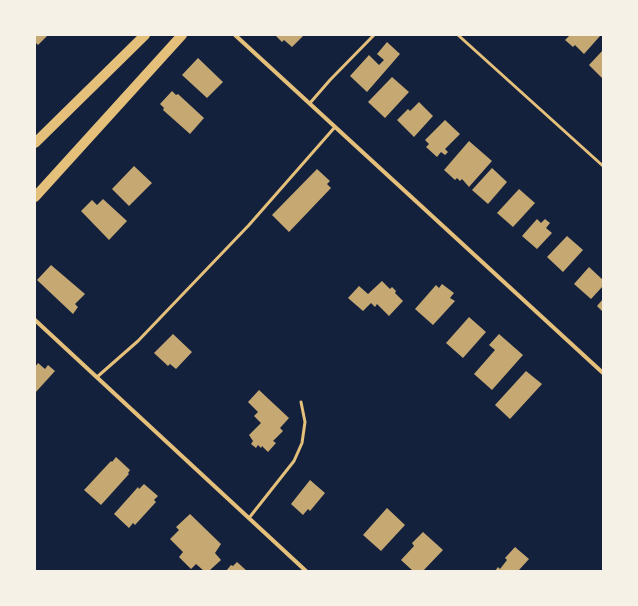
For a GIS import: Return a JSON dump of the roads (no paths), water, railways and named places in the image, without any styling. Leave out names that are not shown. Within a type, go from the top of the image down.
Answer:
[{"type":"main road","points":[[35,143],[145,35]]},
{"type":"main road","points":[[35,197],[182,35]]},
{"type":"street","points":[[235,35],[603,373]]},
{"type":"street","points":[[35,320],[306,571]]},
{"type":"lane","points":[[310,103],[374,35]]},
{"type":"lane","points":[[458,35],[603,166]]},
{"type":"lane","points":[[97,377],[138,341],[212,263],[335,127]]},
{"type":"lane","points":[[249,518],[294,461],[302,443],[305,422],[301,402]]}]
